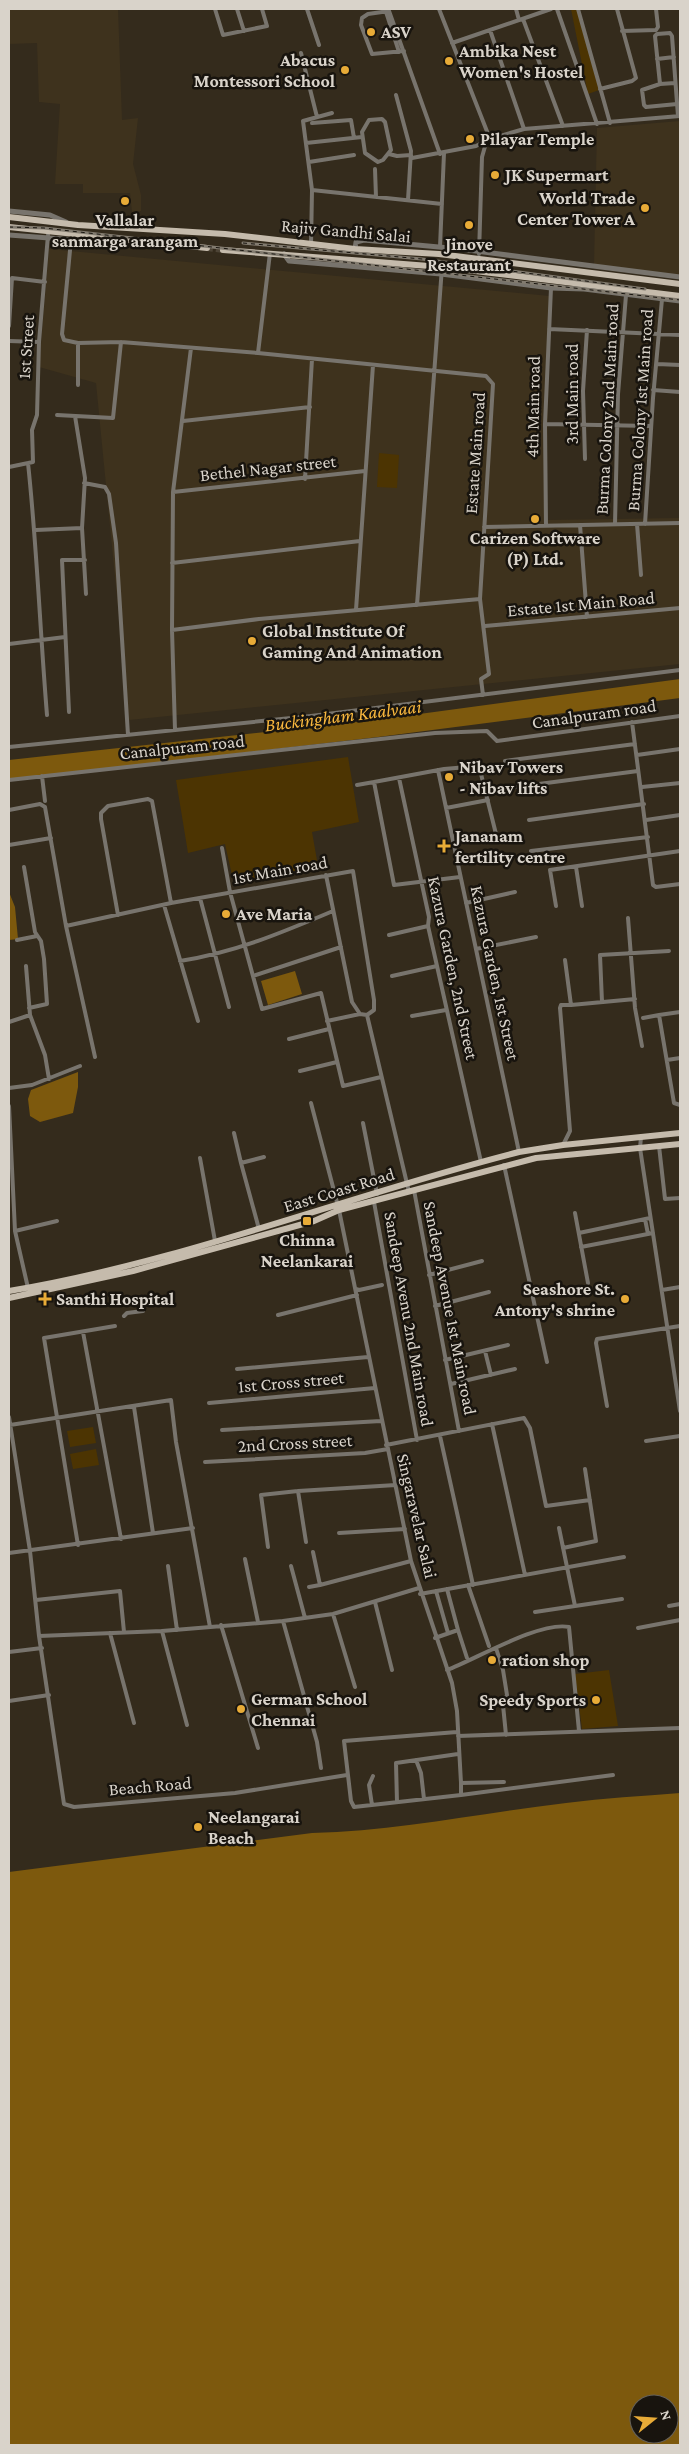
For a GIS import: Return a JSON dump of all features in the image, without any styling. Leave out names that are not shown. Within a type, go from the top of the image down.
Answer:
[{"type":"main road","name":"Rajiv Gandhi Salai","points":[[9,217],[71,224],[224,234],[355,249],[479,255],[680,284]]},
{"type":"main road","points":[[9,227],[48,234],[85,234],[207,248]]},
{"type":"main road","points":[[139,240],[140,228]]},
{"type":"main road","name":"Rajiv Gandhi Salai","points":[[223,250],[284,254],[680,296]]},
{"type":"main road","points":[[618,288],[620,276]]},
{"type":"main road","name":"East Coast Road","points":[[9,1291],[89,1274],[338,1208],[407,1184],[520,1152],[563,1145],[680,1132]]},
{"type":"main road","name":"East Coast Road","points":[[9,1298],[133,1271],[314,1221],[338,1208],[374,1202],[536,1158],[680,1144]]},
{"type":"street","points":[[215,9],[223,35],[267,26],[262,9]]},
{"type":"street","points":[[237,9],[244,31]]},
{"type":"street","points":[[307,9],[319,45]]},
{"type":"street","points":[[439,9],[490,139]]},
{"type":"street","points":[[516,9],[563,126]]},
{"type":"street","points":[[452,43],[551,9]]},
{"type":"street","points":[[556,9],[597,124]]},
{"type":"street","points":[[578,9],[610,123]]},
{"type":"street","points":[[600,89],[632,81],[636,78],[617,9]]},
{"type":"street","points":[[622,31],[656,30],[658,27],[656,9]]},
{"type":"street","points":[[401,51],[372,54],[364,34],[362,18],[368,14],[388,11],[401,51],[442,153],[440,247]]},
{"type":"street","points":[[490,30],[524,130]]},
{"type":"street","points":[[479,255],[482,157],[486,143],[490,139],[524,130],[679,116],[672,34],[656,34],[660,84]]},
{"type":"street","points":[[301,53],[316,116]]},
{"type":"street","points":[[657,59],[674,57]]},
{"type":"street","points":[[675,82],[660,84],[642,90],[646,107],[677,104]]},
{"type":"street","points":[[396,95],[411,157],[408,200]]},
{"type":"street","points":[[312,245],[312,190],[303,121],[332,113]]},
{"type":"street","points":[[382,119],[385,122],[391,150],[389,154],[378,162],[365,153],[362,137],[363,129],[369,120],[382,119]]},
{"type":"street","points":[[312,123],[351,120],[354,138]]},
{"type":"street","points":[[306,143],[362,137]]},
{"type":"street","points":[[389,154],[411,157],[442,153],[486,143]]},
{"type":"street","points":[[309,162],[354,155]]},
{"type":"street","points":[[375,169],[376,197]]},
{"type":"street","points":[[312,190],[442,204]]},
{"type":"street","points":[[9,211],[50,214],[71,224]]},
{"type":"street","points":[[9,235],[48,234],[76,240],[85,234]]},
{"type":"street","name":"1st Street","points":[[28,463],[33,462],[32,430],[37,416],[39,342],[48,234]]},
{"type":"street","points":[[71,240],[62,334],[64,340],[78,342],[78,385]]},
{"type":"street","points":[[355,249],[356,242],[359,240],[440,247],[479,255],[680,278]]},
{"type":"street","points":[[258,353],[270,253]]},
{"type":"street","points":[[417,605],[433,370],[442,270],[551,288],[588,287],[626,295],[680,301]]},
{"type":"street","points":[[9,326],[12,278],[45,282]]},
{"type":"street","name":"4th Main road","points":[[546,526],[545,424],[551,288]]},
{"type":"street","name":"Burma Colony 2nd Main road","points":[[615,524],[617,424],[626,295]]},
{"type":"street","name":"Burma Colony 1st Main road","points":[[645,524],[662,299]]},
{"type":"street","points":[[549,329],[680,335]]},
{"type":"street","name":"3rd Main road","points":[[586,459],[583,392],[587,330]]},
{"type":"street","points":[[9,341],[39,342]]},
{"type":"street","name":"Estate Main road","points":[[78,342],[121,342],[258,353],[486,376],[493,384],[480,599],[485,626],[489,674],[481,680],[483,695]]},
{"type":"street","points":[[57,415],[113,418],[121,342]]},
{"type":"street","points":[[175,730],[172,630],[173,492],[191,348]]},
{"type":"street","points":[[305,478],[312,359]]},
{"type":"street","points":[[657,364],[680,365]]},
{"type":"street","points":[[356,610],[373,365]]},
{"type":"street","points":[[654,390],[680,392]]},
{"type":"street","points":[[182,421],[310,407]]},
{"type":"street","points":[[75,416],[84,483],[82,528],[86,594]]},
{"type":"street","points":[[545,424],[584,423],[651,426]]},
{"type":"street","points":[[9,467],[28,463],[36,530],[40,639],[47,715]]},
{"type":"street","name":"Bethel Nagar street","points":[[173,492],[365,471]]},
{"type":"street","points":[[84,483],[105,487],[109,494],[116,543],[128,735]]},
{"type":"street","points":[[484,527],[680,523]]},
{"type":"street","points":[[638,524],[641,575]]},
{"type":"street","points":[[580,525],[587,617]]},
{"type":"street","points":[[36,530],[82,528]]},
{"type":"street","points":[[172,563],[360,541]]},
{"type":"street","points":[[68,712],[62,560],[85,560]]},
{"type":"street","points":[[172,630],[480,599]]},
{"type":"street","name":"Estate 1st Main Road","points":[[485,626],[680,608]]},
{"type":"street","points":[[9,644],[65,637]]},
{"type":"street","name":"Canalpuram road","points":[[9,747],[483,695],[680,670]]},
{"type":"street","name":"Canalpuram road","points":[[9,780],[434,733],[487,731],[497,741],[680,716]]},
{"type":"street","points":[[632,722],[654,886],[680,884]]},
{"type":"street","points":[[505,761],[636,744]]},
{"type":"street","points":[[637,754],[680,749]]},
{"type":"street","points":[[357,785],[438,770],[481,767],[497,838]]},
{"type":"street","name":"Kazura Garden, 1st Street","points":[[438,770],[520,1152]]},
{"type":"street","points":[[508,788],[638,771]]},
{"type":"street","points":[[42,776],[45,801]]},
{"type":"street","name":"Kazura Garden, 2nd Street","points":[[399,778],[429,917],[428,926],[481,1162]]},
{"type":"street","points":[[374,782],[394,885],[460,877]]},
{"type":"street","points":[[642,787],[680,783]]},
{"type":"street","points":[[118,915],[101,819],[101,813],[108,806],[148,799],[152,801],[171,903]]},
{"type":"street","points":[[446,808],[488,800]]},
{"type":"street","points":[[529,820],[644,804]]},
{"type":"street","points":[[9,810],[43,805],[51,838],[66,926],[95,1056]]},
{"type":"street","points":[[646,820],[680,815]]},
{"type":"street","points":[[531,851],[648,837]]},
{"type":"street","points":[[9,845],[51,838]]},
{"type":"street","points":[[222,848],[230,892],[262,1009],[320,993],[343,1086],[381,1077]]},
{"type":"street","points":[[556,906],[550,871],[680,851]]},
{"type":"street","points":[[576,866],[582,906]]},
{"type":"street","points":[[24,867],[37,936],[41,941],[47,1004],[29,1008]]},
{"type":"street","name":"1st Main road","points":[[66,926],[171,903],[353,871],[374,1000],[374,1010],[367,1015]]},
{"type":"street","points":[[326,875],[352,1002],[360,1014]]},
{"type":"street","points":[[466,903],[515,892]]},
{"type":"street","points":[[200,898],[229,1008]]},
{"type":"street","points":[[164,905],[198,1021]]},
{"type":"street","points":[[180,961],[214,956],[244,947],[333,911]]},
{"type":"street","points":[[628,918],[634,999],[642,1046]]},
{"type":"street","points":[[389,935],[428,926]]},
{"type":"street","points":[[18,940],[37,936]]},
{"type":"street","points":[[476,949],[536,937]]},
{"type":"street","points":[[253,976],[341,947]]},
{"type":"street","points":[[602,1002],[600,955],[669,950]]},
{"type":"street","points":[[565,960],[571,1005]]},
{"type":"street","points":[[26,966],[30,1015],[45,1055],[49,1079]]},
{"type":"street","points":[[392,976],[437,966]]},
{"type":"street","points":[[563,1145],[570,1131],[561,1005],[634,999]]},
{"type":"street","points":[[412,1016],[446,1010]]},
{"type":"street","points":[[643,1018],[680,1012]]},
{"type":"street","points":[[327,1021],[360,1014],[367,1015]]},
{"type":"street","points":[[9,1022],[30,1015]]},
{"type":"street","name":"Sandeep Avenue 1st Main road","points":[[367,1015],[407,1184],[412,1191],[459,1431]]},
{"type":"street","points":[[659,1015],[674,1103],[680,1105]]},
{"type":"street","points":[[289,1039],[329,1028]]},
{"type":"street","points":[[667,1060],[680,1058]]},
{"type":"street","points":[[300,1071],[337,1062]]},
{"type":"street","points":[[9,1088],[32,1085],[80,1066]]},
{"type":"street","name":"Singaravelar Salai","points":[[310,1104],[338,1208],[356,1289],[368,1357],[411,1561],[420,1594],[455,1698],[461,1795]]},
{"type":"street","points":[[9,1106],[15,1231],[28,1288]]},
{"type":"street","points":[[363,1123],[377,1194]]},
{"type":"street","points":[[234,1133],[259,1229]]},
{"type":"street","points":[[641,1136],[640,1148],[678,1384],[680,1410]]},
{"type":"street","points":[[659,1146],[665,1199],[680,1198]]},
{"type":"street","points":[[241,1162],[264,1157]]},
{"type":"street","points":[[200,1158],[214,1241]]},
{"type":"street","points":[[504,1166],[547,1362]]},
{"type":"street","name":"Sandeep Avenu 2nd Main road","points":[[374,1202],[417,1440]]},
{"type":"street","points":[[575,1214],[588,1283]]},
{"type":"street","points":[[579,1232],[650,1218]]},
{"type":"street","points":[[645,1220],[648,1234]]},
{"type":"street","points":[[15,1231],[57,1221]]},
{"type":"street","points":[[581,1246],[653,1233]]},
{"type":"street","points":[[429,1275],[482,1261]]},
{"type":"street","points":[[356,1289],[382,1286]]},
{"type":"street","points":[[662,1290],[680,1287]]},
{"type":"street","points":[[435,1306],[489,1292]]},
{"type":"street","points":[[278,1315],[357,1295]]},
{"type":"street","points":[[124,1316],[127,1313],[142,1311]]},
{"type":"street","points":[[78,1545],[44,1338],[115,1326]]},
{"type":"street","points":[[607,1406],[596,1343],[597,1339],[680,1326]]},
{"type":"street","points":[[83,1332],[121,1539]]},
{"type":"street","points":[[445,1360],[508,1345]]},
{"type":"street","points":[[485,1351],[491,1375]]},
{"type":"street","points":[[237,1369],[368,1357]]},
{"type":"street","points":[[451,1384],[515,1369]]},
{"type":"street","name":"1st Cross street","points":[[209,1403],[375,1388]]},
{"type":"street","points":[[10,1425],[170,1400],[210,1628]]},
{"type":"street","points":[[134,1407],[153,1533]]},
{"type":"street","points":[[9,1417],[30,1551],[49,1695],[9,1701]]},
{"type":"street","name":"2nd Cross street","points":[[205,1462],[365,1452],[518,1417],[527,1420],[546,1506],[590,1500]]},
{"type":"street","points":[[222,1430],[381,1421]]},
{"type":"street","points":[[492,1424],[525,1575]]},
{"type":"street","points":[[440,1436],[471,1585],[488,1646]]},
{"type":"street","points":[[646,1441],[680,1436]]},
{"type":"street","points":[[563,1548],[596,1541],[585,1469]]},
{"type":"street","points":[[268,1547],[261,1495],[396,1485]]},
{"type":"street","points":[[298,1491],[306,1542]]},
{"type":"street","points":[[9,1553],[193,1528]]},
{"type":"street","points":[[559,1528],[575,1606]]},
{"type":"street","points":[[339,1533],[405,1529]]},
{"type":"street","points":[[313,1552],[320,1585]]},
{"type":"street","points":[[420,1594],[624,1557]]},
{"type":"street","points":[[245,1559],[258,1622]]},
{"type":"street","points":[[309,1587],[411,1561]]},
{"type":"street","points":[[168,1566],[177,1630]]},
{"type":"street","points":[[291,1566],[305,1618]]},
{"type":"street","points":[[40,1636],[210,1628],[221,1625],[283,1621],[333,1614],[419,1588]]},
{"type":"street","points":[[447,1589],[467,1658]]},
{"type":"street","points":[[36,1600],[120,1591],[124,1632]]},
{"type":"street","points":[[436,1591],[448,1633]]},
{"type":"street","points":[[535,1612],[622,1598]]},
{"type":"street","points":[[375,1602],[392,1670]]},
{"type":"street","points":[[669,1606],[680,1604]]},
{"type":"street","points":[[333,1614],[355,1687]]},
{"type":"street","points":[[638,1628],[680,1620]]},
{"type":"street","points":[[283,1621],[317,1742],[321,1768]]},
{"type":"street","points":[[221,1625],[258,1748]]},
{"type":"street","points":[[447,1670],[515,1638],[554,1628],[568,1627],[579,1731]]},
{"type":"street","points":[[162,1630],[187,1726]]},
{"type":"street","points":[[435,1638],[458,1630]]},
{"type":"street","points":[[110,1633],[134,1723]]},
{"type":"street","points":[[9,1652],[42,1648]]},
{"type":"street","points":[[496,1648],[503,1670],[507,1695],[504,1705],[506,1735]]},
{"type":"street","name":"Beach Road","points":[[49,1695],[61,1796],[67,1806],[227,1794],[348,1777]]},
{"type":"street","points":[[613,1775],[354,1807],[351,1801],[344,1741],[458,1734],[506,1735],[680,1728]]},
{"type":"street","points":[[397,1802],[395,1764],[458,1754]]},
{"type":"street","points":[[416,1760],[421,1773],[424,1799]]},
{"type":"street","points":[[372,1805],[369,1785],[373,1776]]},
{"type":"street","points":[[461,1783],[504,1782]]},
{"type":"shaded area","points":[[9,9],[118,9],[122,120],[138,118],[133,164],[141,195],[141,211],[132,212],[130,193],[83,193],[83,184],[55,184],[60,104],[39,102],[37,43],[9,44]]},
{"type":"shaded area","points":[[571,9],[577,9],[599,90],[588,94]]},
{"type":"shaded area","points":[[680,121],[680,275],[594,265],[597,128]]},
{"type":"shaded area","points":[[49,249],[550,296],[546,520],[680,518],[680,664],[129,720],[96,383],[39,367]]},
{"type":"shaded area","points":[[379,453],[399,455],[397,488],[377,487]]},
{"type":"shaded area","points":[[680,679],[680,698],[378,737],[9,780],[9,760],[375,720]]},
{"type":"shaded area","points":[[348,757],[359,822],[312,832],[318,866],[234,884],[225,844],[188,853],[176,780]]},
{"type":"shaded area","points":[[9,892],[15,907],[18,939],[9,940]]},
{"type":"shaded area","points":[[295,971],[302,994],[268,1005],[261,981]]},
{"type":"shaded area","points":[[78,1072],[78,1087],[73,1113],[40,1122],[30,1116],[28,1099],[31,1090]]},
{"type":"shaded area","points":[[93,1427],[96,1443],[70,1447],[67,1431]]},
{"type":"shaded area","points":[[96,1449],[99,1465],[73,1469],[70,1454]]},
{"type":"shaded area","name":"Speedy Sports","points":[[609,1670],[618,1726],[582,1729],[575,1674]]},
{"type":"shaded area","points":[[680,1793],[680,2445],[9,2445],[9,1872],[312,1833],[376,1829],[609,1798]]},
{"type":"tunnel","points":[[207,248],[223,250]]},
{"type":"railway","points":[[9,227],[44,228],[680,300]]},
{"type":"railway","points":[[243,243],[422,259],[645,289]]},
{"type":"place","name":"ASV","points":[[371,32]]},
{"type":"place","name":"Ambika Nest Women's Hostel","points":[[449,61]]},
{"type":"place","name":"Abacus Montessori School","points":[[345,70]]},
{"type":"place","name":"Pilayar Temple","points":[[470,139]]},
{"type":"place","name":"JK Supermart","points":[[495,175]]},
{"type":"place","name":"Vallalar sanmarga arangam","points":[[125,201]]},
{"type":"place","name":"World Trade Center Tower A","points":[[645,208]]},
{"type":"place","name":"Jinove Restaurant","points":[[469,225]]},
{"type":"place","name":"Carizen Software (P) Ltd.","points":[[535,519]]},
{"type":"place","name":"Global Institute Of Gaming And Animation","points":[[252,641]]},
{"type":"place","name":"Nibav Towers - Nibav lifts","points":[[449,777]]},
{"type":"place","name":"Jananam fertility centre","points":[[444,846]]},
{"type":"place","name":"Ave Maria","points":[[226,914]]},
{"type":"place","name":"Chinna Neelankarai","points":[[307,1221]]},
{"type":"place","name":"Santhi Hospital","points":[[45,1299]]},
{"type":"place","name":"Seashore St. Antony's shrine","points":[[625,1299]]},
{"type":"place","name":"ration shop","points":[[492,1660]]},
{"type":"place","name":"Speedy Sports","points":[[596,1700]]},
{"type":"place","name":"German School Chennai","points":[[241,1709]]},
{"type":"place","name":"Neelangarai Beach","points":[[198,1827]]},
{"type":"water label","name":"Buckingham Kaalvaai","points":[[343,715]]}]
